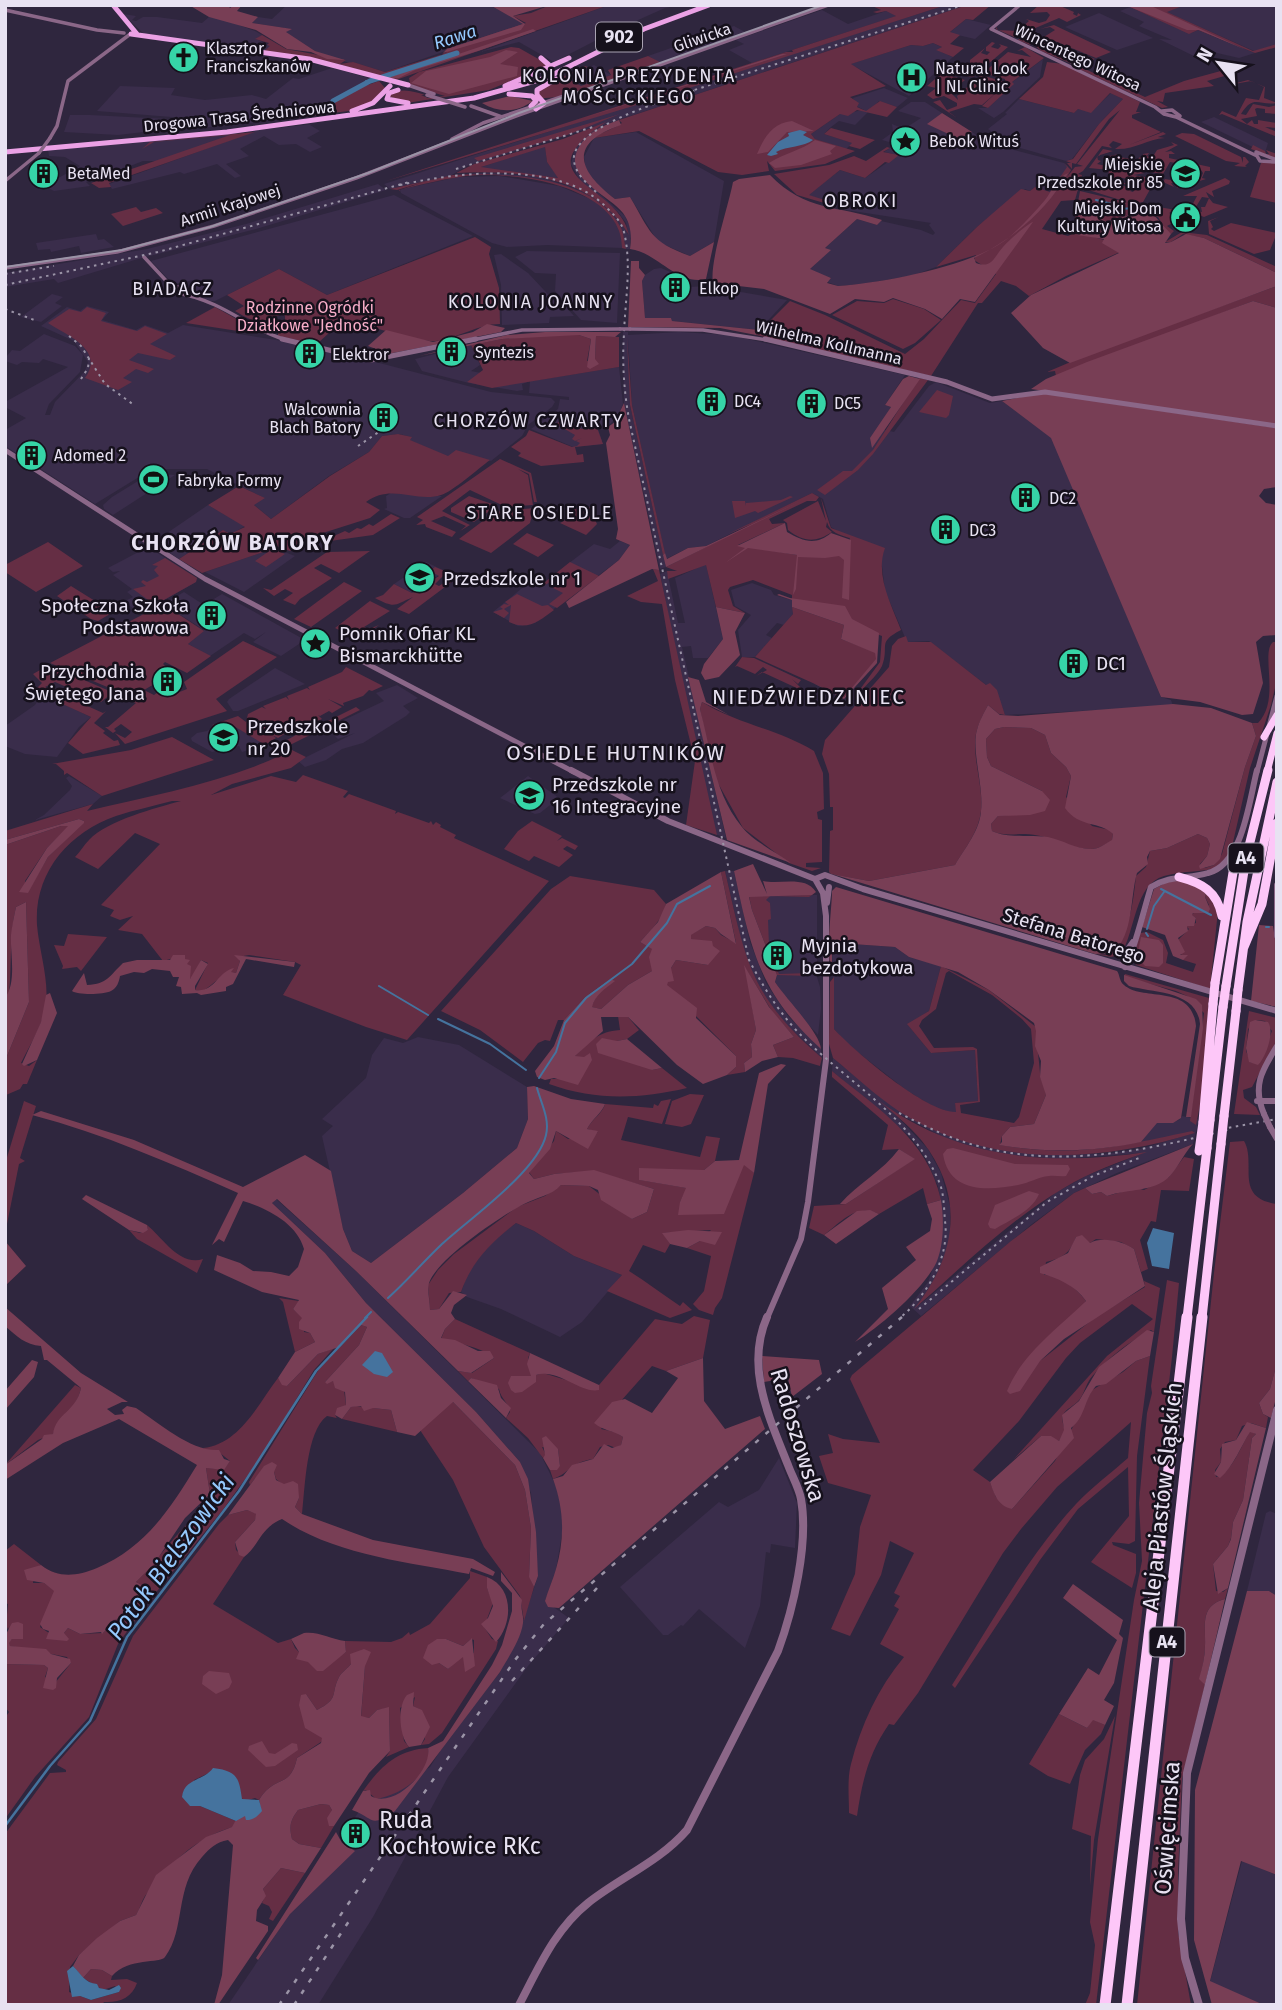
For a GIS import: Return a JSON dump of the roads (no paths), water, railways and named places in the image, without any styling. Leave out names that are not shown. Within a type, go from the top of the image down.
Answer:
[{"type":"highway","points":[[1264,737],[1277,715]]},
{"type":"highway","name":"A4","points":[[1218,1006],[1226,986],[1246,858],[1277,733]]},
{"type":"highway","name":"A4","points":[[1243,948],[1277,782]]},
{"type":"highway","points":[[1243,948],[1252,936],[1262,902],[1277,823]]},
{"type":"highway","points":[[1218,1006],[1215,983],[1237,848]]},
{"type":"highway","points":[[1179,877],[1204,885],[1214,892],[1220,905],[1223,924]]},
{"type":"highway","name":"Aleja Piastów Śląskich","points":[[1127,2005],[1243,948]]},
{"type":"highway","name":"Aleja Piastów Śląskich","points":[[1105,2005],[1205,1168],[1203,1149],[1218,1006]]},
{"type":"main road","points":[[113,5],[129,32],[309,59],[408,85]]},
{"type":"main road","name":"902","points":[[485,92],[547,74],[637,28],[698,5]]},
{"type":"main road","name":"902","points":[[474,98],[546,78],[657,23],[709,5]]},
{"type":"main road","points":[[533,107],[543,104],[536,93],[537,90],[593,61],[618,41]]},
{"type":"main road","points":[[541,58],[550,65],[548,68]]},
{"type":"main road","points":[[485,92],[569,58]]},
{"type":"main road","points":[[474,98],[535,87],[558,78]]},
{"type":"main road","points":[[377,79],[400,90]]},
{"type":"main road","points":[[339,114],[369,105],[397,81]]},
{"type":"main road","points":[[408,85],[387,94],[388,100],[418,103]]},
{"type":"main road","name":"Drogowa Trasa Średnicowa","points":[[7,149],[235,128],[485,92]]},
{"type":"main road","points":[[500,95],[529,95],[536,99],[533,107]]},
{"type":"main road","name":"Drogowa Trasa Średnicowa","points":[[7,149],[227,132],[474,98]]},
{"type":"main road","points":[[541,99],[551,99]]},
{"type":"street","name":"Gliwicka","points":[[454,138],[483,123],[516,111],[585,91],[828,5]]},
{"type":"street","name":"Wincentego Witosa","points":[[1020,5],[991,29],[1259,155],[1260,161],[1277,161]]},
{"type":"street","points":[[5,10],[93,29],[129,32]]},
{"type":"street","points":[[5,181],[39,153],[50,138],[57,126],[66,85],[129,32]]},
{"type":"street","points":[[408,85],[507,119]]},
{"type":"street","points":[[400,90],[410,89],[483,111],[516,111]]},
{"type":"street","name":"Gliwicka","points":[[551,99],[585,91]]},
{"type":"street","name":"Gliwicka","points":[[445,145],[533,107]]},
{"type":"street","points":[[483,111],[489,118],[483,123]]},
{"type":"street","name":"Armii Krajowej","points":[[362,174],[454,138]]},
{"type":"street","name":"Armii Krajowej","points":[[5,266],[117,250],[217,226],[445,145]]},
{"type":"street","points":[[117,250],[139,250],[170,237]]},
{"type":"street","name":"Wilhelma Kollmanna","points":[[145,257],[171,286],[167,291],[178,291],[219,307],[274,337],[372,360],[516,330],[735,332],[929,378],[992,399],[1045,392],[1277,426]]},
{"type":"street","points":[[5,450],[205,579],[668,821],[817,877],[825,875],[831,883],[821,887],[816,885],[817,877]]},
{"type":"street","points":[[1125,967],[1131,960],[1133,942],[1149,890],[1160,881],[1221,870],[1237,848],[1264,737],[1277,696]]},
{"type":"street","name":"Stefana Batorego","points":[[831,883],[863,889],[1275,1010]]},
{"type":"street","name":"Radoszowska","points":[[519,2005],[546,1954],[576,1914],[652,1863],[687,1830],[770,1667],[789,1620],[798,1573],[802,1503],[764,1404],[757,1357],[765,1321],[801,1239],[808,1202],[827,1060],[826,916],[831,883]]},
{"type":"street","points":[[1277,885],[1277,936]]},
{"type":"street","name":"Radoszowska","points":[[821,887],[826,916]]},
{"type":"street","points":[[1125,967],[1125,955],[1133,942]]},
{"type":"street","points":[[1103,960],[1125,955]]},
{"type":"street","points":[[1277,1046],[1257,1080],[1257,1101],[1277,1139]]},
{"type":"street","points":[[1257,1101],[1277,1101]]},
{"type":"street","name":"Oświęcimska","points":[[1199,2005],[1185,1958],[1181,1919],[1185,1784],[1277,1410]]},
{"type":"water","points":[[800,130],[807,132],[803,135],[813,140],[776,152],[778,154],[767,155],[778,142],[789,136],[788,133]]},
{"type":"water","points":[[1153,1228],[1174,1233],[1169,1269],[1152,1266],[1147,1243]]},
{"type":"water","points":[[375,1351],[382,1353],[393,1372],[387,1377],[374,1374],[362,1365]]},
{"type":"water","points":[[213,1768],[235,1776],[242,1799],[259,1800],[262,1811],[253,1819],[246,1820],[245,1816],[236,1821],[200,1806],[190,1806],[182,1797],[186,1786]]},
{"type":"water","points":[[73,1966],[86,1980],[97,1984],[99,1988],[109,1990],[119,1985],[119,1992],[91,2000],[80,1996],[72,1997],[67,1971]]},
{"type":"waterway","name":"Rawa","points":[[333,101],[370,81],[457,53]]},
{"type":"waterway","points":[[1096,200],[1112,204],[1115,209],[1141,208]]},
{"type":"waterway","points":[[1143,209],[1158,209]]},
{"type":"waterway","name":"Potok Bielszowicki","points":[[539,1078],[556,1052],[565,1023],[586,998],[632,964],[667,923],[677,904],[710,886]]},
{"type":"waterway","points":[[1161,889],[1211,915]]},
{"type":"waterway","points":[[1147,929],[1154,906],[1164,892]]},
{"type":"waterway","name":"Potok Bielszowicki","points":[[379,986],[428,1015]]},
{"type":"waterway","name":"Potok Bielszowicki","points":[[438,1019],[490,1044],[526,1070]]},
{"type":"waterway","name":"Potok Bielszowicki","points":[[388,1298],[442,1244],[501,1194],[530,1164],[540,1149],[547,1129],[537,1088]]},
{"type":"waterway","name":"Potok Bielszowicki","points":[[365,1318],[371,1312]]},
{"type":"waterway","name":"Potok Bielszowicki","points":[[5,1826],[50,1766],[90,1721],[127,1637],[239,1491],[316,1371],[367,1317]]},
{"type":"tram line","points":[[5,267],[122,250],[210,227],[368,173],[519,113],[823,5]]},
{"type":"railway","points":[[688,92],[963,5]]},
{"type":"railway","points":[[596,192],[579,175],[574,161],[577,149],[587,137],[623,116],[696,90]]},
{"type":"railway","points":[[456,169],[593,127]]},
{"type":"railway","points":[[400,185],[479,174],[536,176],[563,182],[586,192],[609,210],[623,228],[628,270],[623,366],[629,419],[749,960],[770,996],[796,1030],[913,1138],[940,1184],[944,1202],[944,1249],[927,1287],[900,1318]]},
{"type":"railway","points":[[5,285],[158,252],[409,182]]},
{"type":"railway","points":[[5,274],[54,266]]},
{"type":"railway","points":[[5,309],[37,321]]},
{"type":"railway","points":[[69,336],[81,346],[89,359]]},
{"type":"railway","points":[[81,379],[88,368],[89,359]]},
{"type":"railway","points":[[89,359],[105,384],[134,405]]},
{"type":"railway","points":[[358,446],[395,421]]},
{"type":"railway","points":[[899,1113],[968,1143],[1009,1153],[1041,1156],[1137,1150],[1231,1129]]},
{"type":"railway","points":[[1222,1129],[1277,1119]]},
{"type":"railway","points":[[919,1309],[1047,1202],[1093,1176],[1139,1158]]},
{"type":"railway","points":[[279,2005],[515,1660],[544,1624],[902,1317]]},
{"type":"railway","points":[[512,1681],[597,1588]]},
{"type":"railway","points":[[294,2005],[351,1918]]},
{"type":"place","name":"Klasztor Franciszkanów","points":[[183,57]]},
{"type":"place","name":"Natural Look | NL Clinic","points":[[912,77]]},
{"type":"place","name":"Bebok Wituś","points":[[906,141]]},
{"type":"place","name":"BetaMed","points":[[44,173]]},
{"type":"place","name":"Miejskie Przedszkole nr 85","points":[[1186,173]]},
{"type":"place","name":"Miejski Dom Kultury Witosa","points":[[1185,217]]},
{"type":"place","name":"Elkop","points":[[676,288]]},
{"type":"place","name":"Syntezis","points":[[452,352]]},
{"type":"place","name":"Elektror","points":[[309,354]]},
{"type":"place","name":"DC4","points":[[711,401]]},
{"type":"place","name":"DC5","points":[[811,403]]},
{"type":"place","name":"Walcownia Blach Batory","points":[[384,418]]},
{"type":"place","name":"Adomed 2","points":[[31,455]]},
{"type":"place","name":"Fabryka Formy","points":[[154,480]]},
{"type":"place","name":"DC2","points":[[1026,498]]},
{"type":"place","name":"DC3","points":[[946,530]]},
{"type":"place","name":"Przedszkole nr 1","points":[[420,578]]},
{"type":"place","name":"Społeczna Szkoła Podstawowa","points":[[212,616]]},
{"type":"place","name":"Pomnik Ofiar KL Bismarckhütte","points":[[316,644]]},
{"type":"place","name":"DC1","points":[[1073,663]]},
{"type":"place","name":"Przychodnia Świętego Jana","points":[[168,682]]},
{"type":"place","name":"Przedszkole nr 20","points":[[224,737]]},
{"type":"place","name":"Przedszkole nr 16 Integracyjne","points":[[529,795]]},
{"type":"place","name":"Myjnia bezdotykowa","points":[[778,956]]},
{"type":"place","name":"Ruda Kochłowice RKc","points":[[356,1833]]},
{"type":"district","name":"KOLONIA PREZYDENTA MOŚCICKIEGO","points":[[629,86]]},
{"type":"district","name":"OBROKI","points":[[861,201]]},
{"type":"district","name":"BIADACZ","points":[[173,289]]},
{"type":"district","name":"KOLONIA JOANNY","points":[[531,302]]},
{"type":"district","name":"CHORZÓW CZWARTY","points":[[529,421]]},
{"type":"district","name":"STARE OSIEDLE","points":[[540,513]]},
{"type":"district","name":"CHORZÓW BATORY","points":[[233,543]]},
{"type":"district","name":"NIEDŹWIEDZINIEC","points":[[809,697]]},
{"type":"district","name":"OSIEDLE HUTNIKÓW","points":[[616,753]]},
{"type":"park label","name":"Rodzinne Ogródki Działkowe \"Jedność\"","points":[[310,316]]}]
